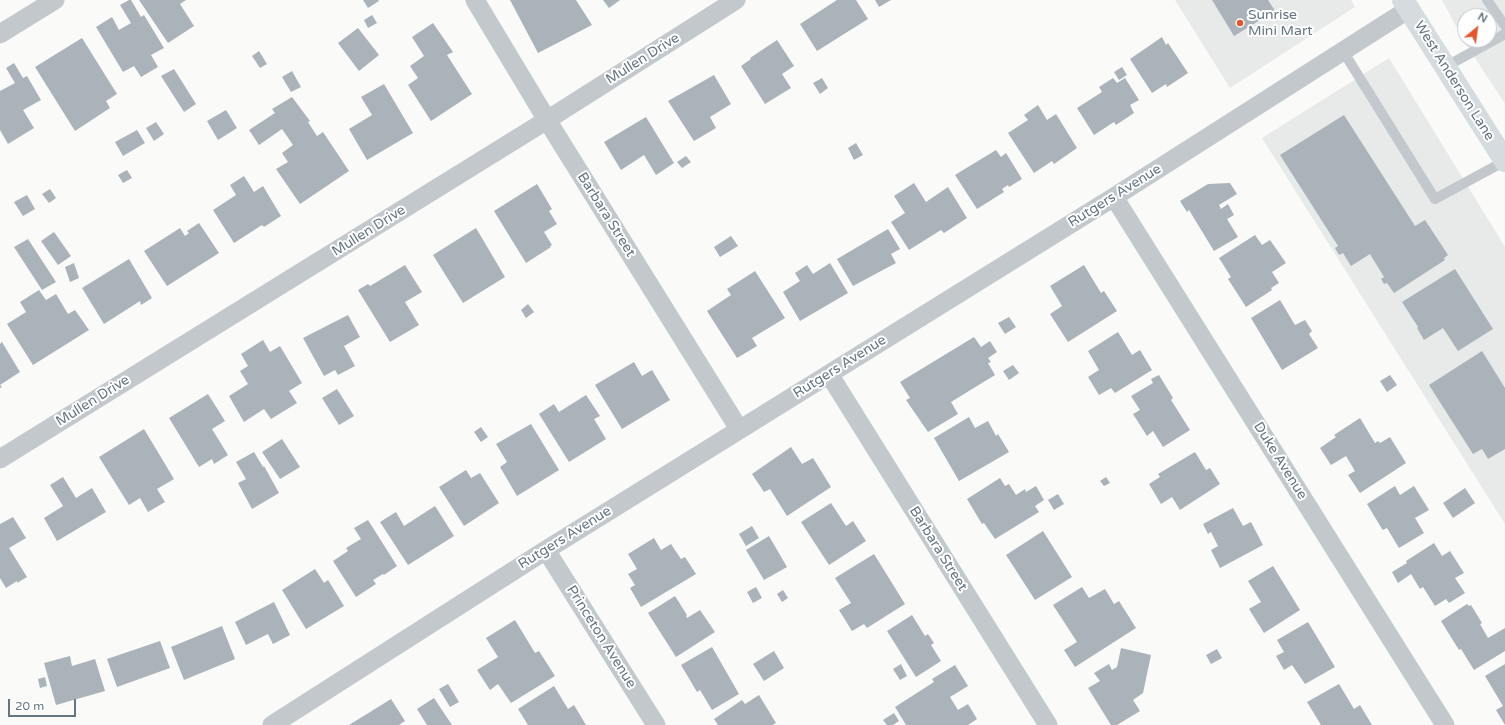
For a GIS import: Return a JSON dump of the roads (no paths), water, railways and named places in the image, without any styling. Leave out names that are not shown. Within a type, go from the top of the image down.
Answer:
[{"type":"main road","name":"West Anderson Lane","points":[[1406,4],[1445,67],[1503,154]]},
{"type":"street","points":[[0,34],[55,0]]},
{"type":"street","name":"Barbara Street","points":[[475,0],[547,120],[739,429]]},
{"type":"street","name":"Mullen Drive","points":[[0,460],[547,120],[736,0]]},
{"type":"street","name":"Rutgers Avenue","points":[[272,725],[546,550],[1114,197],[1343,51],[1406,4]]},
{"type":"street","name":"Duke Avenue","points":[[1114,197],[1445,725]]},
{"type":"street","name":"Barbara Street","points":[[828,374],[1048,725]]},
{"type":"street","name":"Princeton Avenue","points":[[546,550],[656,725]]},
{"type":"lane","points":[[1488,0],[1505,26]]},
{"type":"lane","points":[[1445,67],[1505,34]]},
{"type":"lane","points":[[1343,51],[1435,199],[1503,154]]},
{"type":"place","name":"Sunrise Mini Mart","points":[[1240,23]]}]
